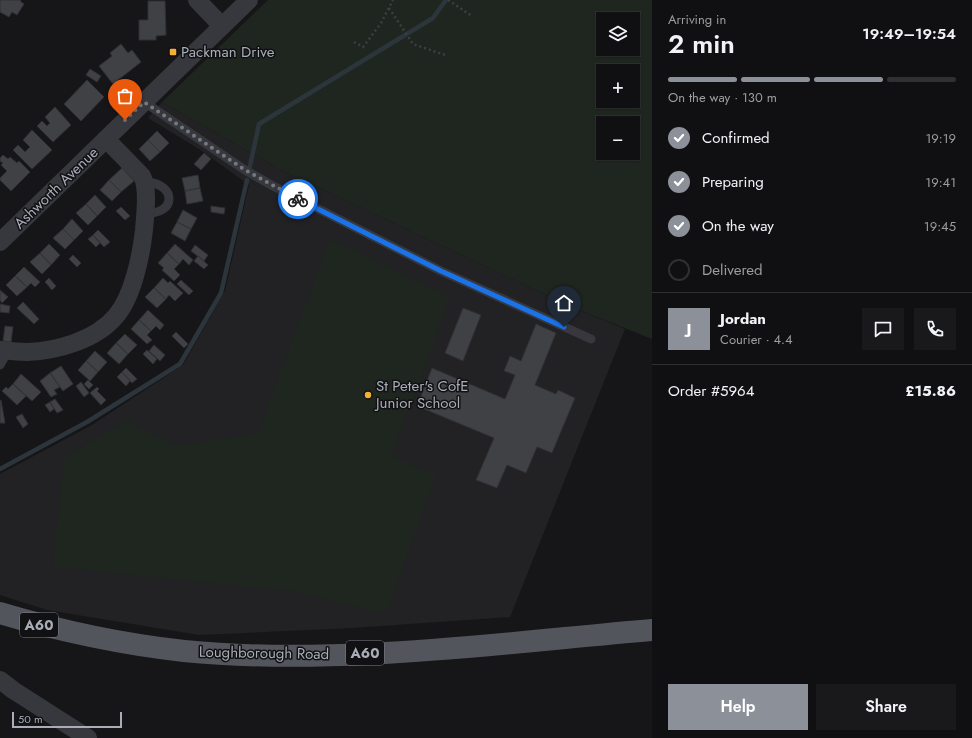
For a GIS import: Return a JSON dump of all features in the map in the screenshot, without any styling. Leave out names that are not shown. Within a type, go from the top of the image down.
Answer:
[{"type":"main road","name":"Loughborough Road","points":[[0,613],[78,634],[132,643],[184,651],[264,655],[338,654],[426,650],[652,630]]},
{"type":"street","points":[[197,0],[222,26]]},
{"type":"street","name":"Ashworth Avenue","points":[[0,242],[249,0]]},
{"type":"street","points":[[3,355],[55,348],[87,336],[109,323],[116,316],[125,302],[137,268],[142,243],[145,213],[145,182],[142,176],[106,139]]},
{"type":"street","points":[[0,680],[88,738]]},
{"type":"lane","points":[[144,102],[245,170],[273,186],[441,271],[591,339]]},
{"type":"path","points":[[354,42],[363,47],[381,23],[393,0]]},
{"type":"path","points":[[448,0],[472,16]]},
{"type":"path","points":[[389,8],[409,40],[416,46],[448,56]]},
{"type":"shaded area","points":[[268,0],[652,0],[652,339],[574,308],[277,168],[162,102]]},
{"type":"shaded area","name":"St Peter's CofE Junior School","points":[[162,102],[277,168],[574,308],[625,329],[510,617],[352,628],[199,635],[47,610],[0,595],[0,474],[92,425],[183,365],[225,291],[249,185],[202,151],[148,118]]},
{"type":"shaded area","points":[[330,239],[450,297],[392,456],[436,475],[386,614],[292,591],[53,567],[64,458],[126,421],[177,446],[258,433]]},
{"type":"building","points":[[0,0],[21,0],[20,1],[24,4],[17,15],[12,12],[9,17],[0,12]]},
{"type":"building","points":[[148,1],[165,1],[166,35],[156,36],[156,40],[139,40],[139,20],[148,20]]},
{"type":"building","points":[[121,44],[128,53],[132,50],[141,62],[113,84],[99,66],[112,56],[110,53]]},
{"type":"building","points":[[90,69],[101,76],[97,82],[86,75]]},
{"type":"building","points":[[87,80],[104,97],[81,121],[64,104]]},
{"type":"building","points":[[55,107],[71,125],[53,142],[37,126],[42,121],[47,126],[50,123],[45,117]]},
{"type":"building","points":[[32,130],[52,150],[32,169],[13,150],[18,145],[25,152],[30,147],[23,140]]},
{"type":"building","points":[[157,131],[169,143],[160,152],[148,140]]},
{"type":"building","points":[[148,140],[160,152],[150,161],[139,149]]},
{"type":"building","points":[[204,153],[211,159],[201,170],[194,164]]},
{"type":"building","points":[[3,155],[8,159],[10,157],[17,163],[19,161],[30,172],[11,191],[0,180],[0,178],[7,171],[1,165],[3,163],[0,161],[0,158]]},
{"type":"building","points":[[122,168],[134,181],[121,192],[109,180]]},
{"type":"building","points":[[198,175],[200,188],[185,191],[182,178]]},
{"type":"building","points":[[109,180],[121,192],[112,201],[100,190]]},
{"type":"building","points":[[200,188],[203,201],[187,204],[185,191]]},
{"type":"building","points":[[95,195],[106,207],[97,216],[86,204]]},
{"type":"building","points":[[86,204],[97,216],[88,225],[76,213]]},
{"type":"building","points":[[211,206],[225,208],[224,214],[211,212]]},
{"type":"building","points":[[121,207],[130,216],[125,220],[116,211]]},
{"type":"building","points":[[183,210],[197,218],[191,229],[177,222]]},
{"type":"building","points":[[72,219],[83,231],[74,240],[63,229]]},
{"type":"building","points":[[177,222],[191,229],[185,241],[171,233]]},
{"type":"building","points":[[63,229],[74,240],[65,249],[53,238]]},
{"type":"building","points":[[98,230],[110,242],[104,247],[93,235]]},
{"type":"building","points":[[93,235],[100,243],[96,247],[88,239]]},
{"type":"building","points":[[49,244],[60,255],[51,265],[40,253]]},
{"type":"building","points":[[175,244],[193,260],[189,265],[183,259],[179,264],[167,253]]},
{"type":"building","points":[[195,245],[208,255],[204,261],[191,251]]},
{"type":"building","points":[[40,253],[51,265],[42,274],[30,262]]},
{"type":"building","points":[[167,253],[179,264],[174,269],[180,275],[174,281],[162,270],[164,268],[158,263]]},
{"type":"building","points":[[73,255],[81,263],[77,267],[69,259]]},
{"type":"building","points":[[198,256],[208,265],[204,269],[194,261]]},
{"type":"building","points":[[24,267],[40,282],[35,287],[31,283],[27,287],[15,276]]},
{"type":"building","points":[[15,276],[27,287],[17,296],[6,285]]},
{"type":"building","points":[[49,278],[56,286],[52,290],[45,282]]},
{"type":"building","points":[[163,278],[168,283],[170,281],[183,293],[175,301],[169,295],[166,299],[154,288]]},
{"type":"building","points":[[181,280],[193,291],[189,295],[177,284]]},
{"type":"building","points":[[154,288],[166,299],[157,308],[145,297]]},
{"type":"building","points":[[0,290],[8,297],[2,303],[0,300]]},
{"type":"building","points":[[23,302],[39,319],[34,324],[17,308]]},
{"type":"building","points":[[0,304],[10,306],[9,313],[0,312]]},
{"type":"building","points":[[463,308],[481,315],[463,361],[445,353]]},
{"type":"building","points":[[148,310],[164,325],[160,330],[156,326],[151,331],[139,320]]},
{"type":"building","points":[[139,320],[151,331],[147,335],[152,340],[147,344],[131,329]]},
{"type":"building","points":[[536,324],[556,333],[535,385],[556,394],[558,390],[575,398],[552,453],[537,447],[526,473],[507,465],[497,488],[476,480],[494,438],[417,406],[432,368],[505,399],[515,375],[504,371],[510,356],[521,361]]},
{"type":"building","points":[[5,326],[13,327],[11,342],[3,341]]},
{"type":"building","points":[[176,332],[188,344],[184,348],[172,336]]},
{"type":"building","points":[[125,334],[137,345],[128,354],[116,343]]},
{"type":"building","points":[[116,343],[128,354],[119,364],[107,353]]},
{"type":"building","points":[[154,345],[165,355],[160,361],[149,351]]},
{"type":"building","points":[[147,350],[157,359],[153,364],[143,354]]},
{"type":"building","points":[[95,351],[107,362],[98,372],[86,361]]},
{"type":"building","points":[[86,361],[98,372],[90,381],[78,370]]},
{"type":"building","points":[[61,366],[73,384],[63,391],[50,373]]},
{"type":"building","points":[[126,368],[137,379],[132,383],[122,372]]},
{"type":"building","points":[[122,372],[130,381],[126,386],[117,377]]},
{"type":"building","points":[[50,373],[60,387],[54,390],[57,394],[51,397],[40,381]]},
{"type":"building","points":[[21,374],[41,392],[32,401],[13,384]]},
{"type":"building","points":[[88,380],[93,385],[89,389],[84,384]]},
{"type":"building","points":[[81,382],[89,393],[84,397],[76,386]]},
{"type":"building","points":[[13,384],[26,396],[17,405],[2,391],[6,387],[8,389]]},
{"type":"building","points":[[97,387],[99,389],[97,391],[106,400],[101,405],[90,393]]},
{"type":"building","points":[[55,399],[63,410],[57,413],[50,402]]},
{"type":"building","points":[[1,400],[5,423],[0,423]]},
{"type":"building","points":[[50,402],[54,409],[50,412],[45,405]]},
{"type":"building","points":[[22,414],[28,424],[23,428],[16,417]]},
{"type":"waterway","points":[[250,166],[259,124],[433,18],[446,0]]},
{"type":"waterway","points":[[0,469],[87,422],[180,364],[221,293],[247,180]]},
{"type":"way so far","points":[[125,120],[144,102],[245,170],[298,199]]},
{"type":"place","name":"Packman Drive","points":[[173,52]]},
{"type":"place","name":"St Peter's CofE Junior School","points":[[368,395]]},
{"type":"route","points":[[298,199],[441,271],[564,327]]}]
